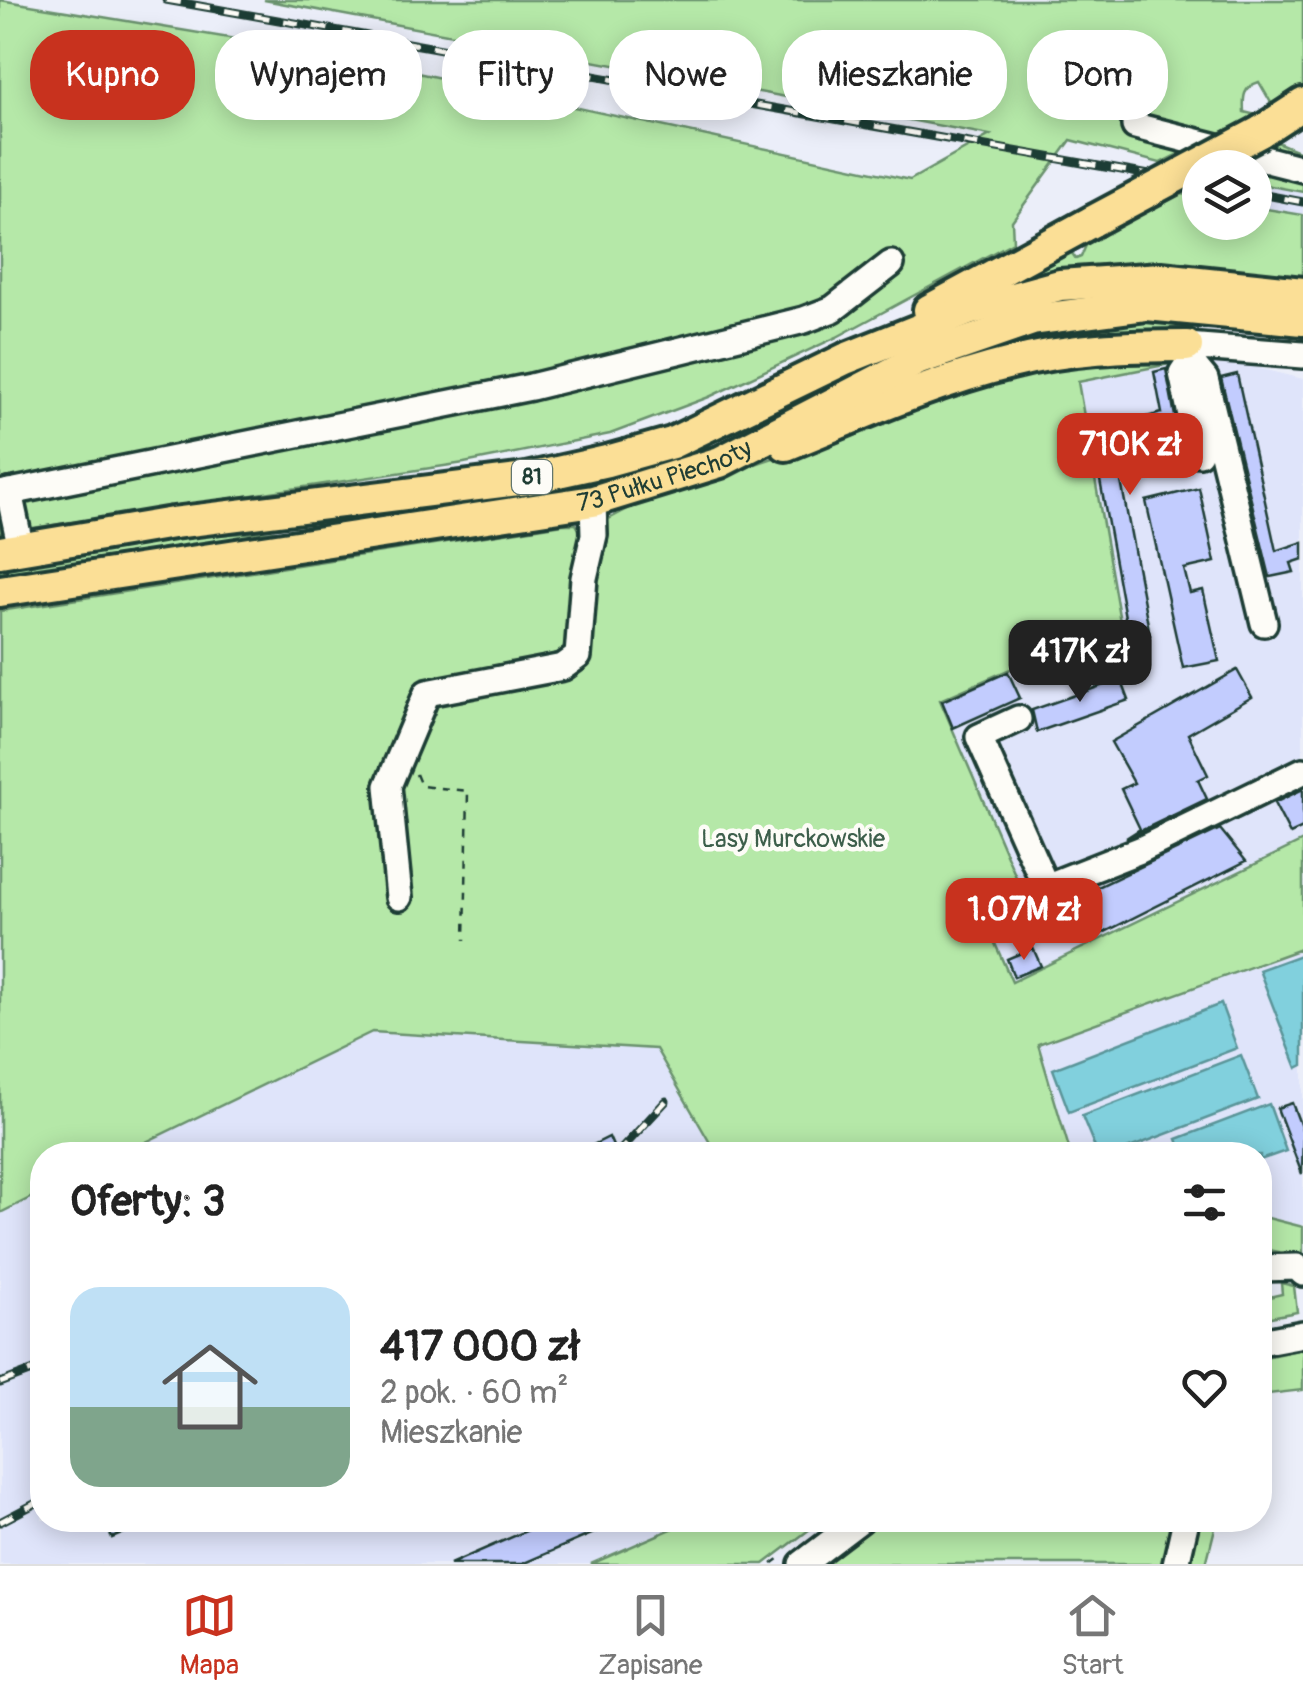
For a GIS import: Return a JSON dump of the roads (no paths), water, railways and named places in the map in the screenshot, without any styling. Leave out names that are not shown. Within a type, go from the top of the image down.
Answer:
[{"type":"main road","points":[[846,359],[981,279],[1260,132],[1303,104]]},
{"type":"main road","name":"73 Pułku Piechoty","points":[[11,551],[173,523],[474,486],[607,461],[672,442],[846,359],[968,310],[1060,285],[1161,278],[1303,294]]},
{"type":"main road","name":"73 Pułku Piechoty","points":[[0,591],[593,501],[720,462],[902,367],[1032,320],[1147,305],[1303,320]]},
{"type":"main road","points":[[720,462],[780,447],[958,378],[1012,362],[1101,348],[1188,354]]},
{"type":"street","points":[[1135,126],[1303,169]]},
{"type":"street","points":[[11,551],[4,493],[531,387],[804,320],[833,309],[891,264]]},
{"type":"street","points":[[1188,354],[1303,355]]},
{"type":"street","points":[[1188,354],[1182,373],[1200,454]]},
{"type":"street","points":[[1188,354],[1205,380],[1264,623]]},
{"type":"street","points":[[399,897],[388,786],[427,693],[563,667],[578,656],[584,578],[594,535],[593,501]]},
{"type":"street","points":[[1018,719],[980,737],[1046,887],[1140,850],[1303,771]]},
{"type":"street","points":[[1272,1267],[1297,1266],[1303,1273]]},
{"type":"street","points":[[1272,1340],[1303,1334]]},
{"type":"street","points":[[802,1564],[844,1532]]},
{"type":"street","points":[[1176,1564],[1183,1532]]},
{"type":"water","points":[[1303,954],[1303,1065],[1297,1068],[1259,970]]},
{"type":"water","points":[[1221,1004],[1237,1048],[1069,1112],[1053,1069]]},
{"type":"water","points":[[1241,1055],[1258,1099],[1145,1142],[1093,1142],[1082,1116]]},
{"type":"water","points":[[1269,1104],[1286,1151],[1272,1156],[1272,1142],[1177,1139]]},
{"type":"railway","points":[[166,0],[1182,181]]},
{"type":"railway","points":[[1272,196],[1303,202]]},
{"type":"railway","points":[[628,1142],[666,1101]]},
{"type":"railway","points":[[0,1383],[30,1372]]},
{"type":"railway","points":[[0,1522],[30,1506]]},
{"type":"park label","name":"Lasy Murckowskie","points":[[793,839]]}]
